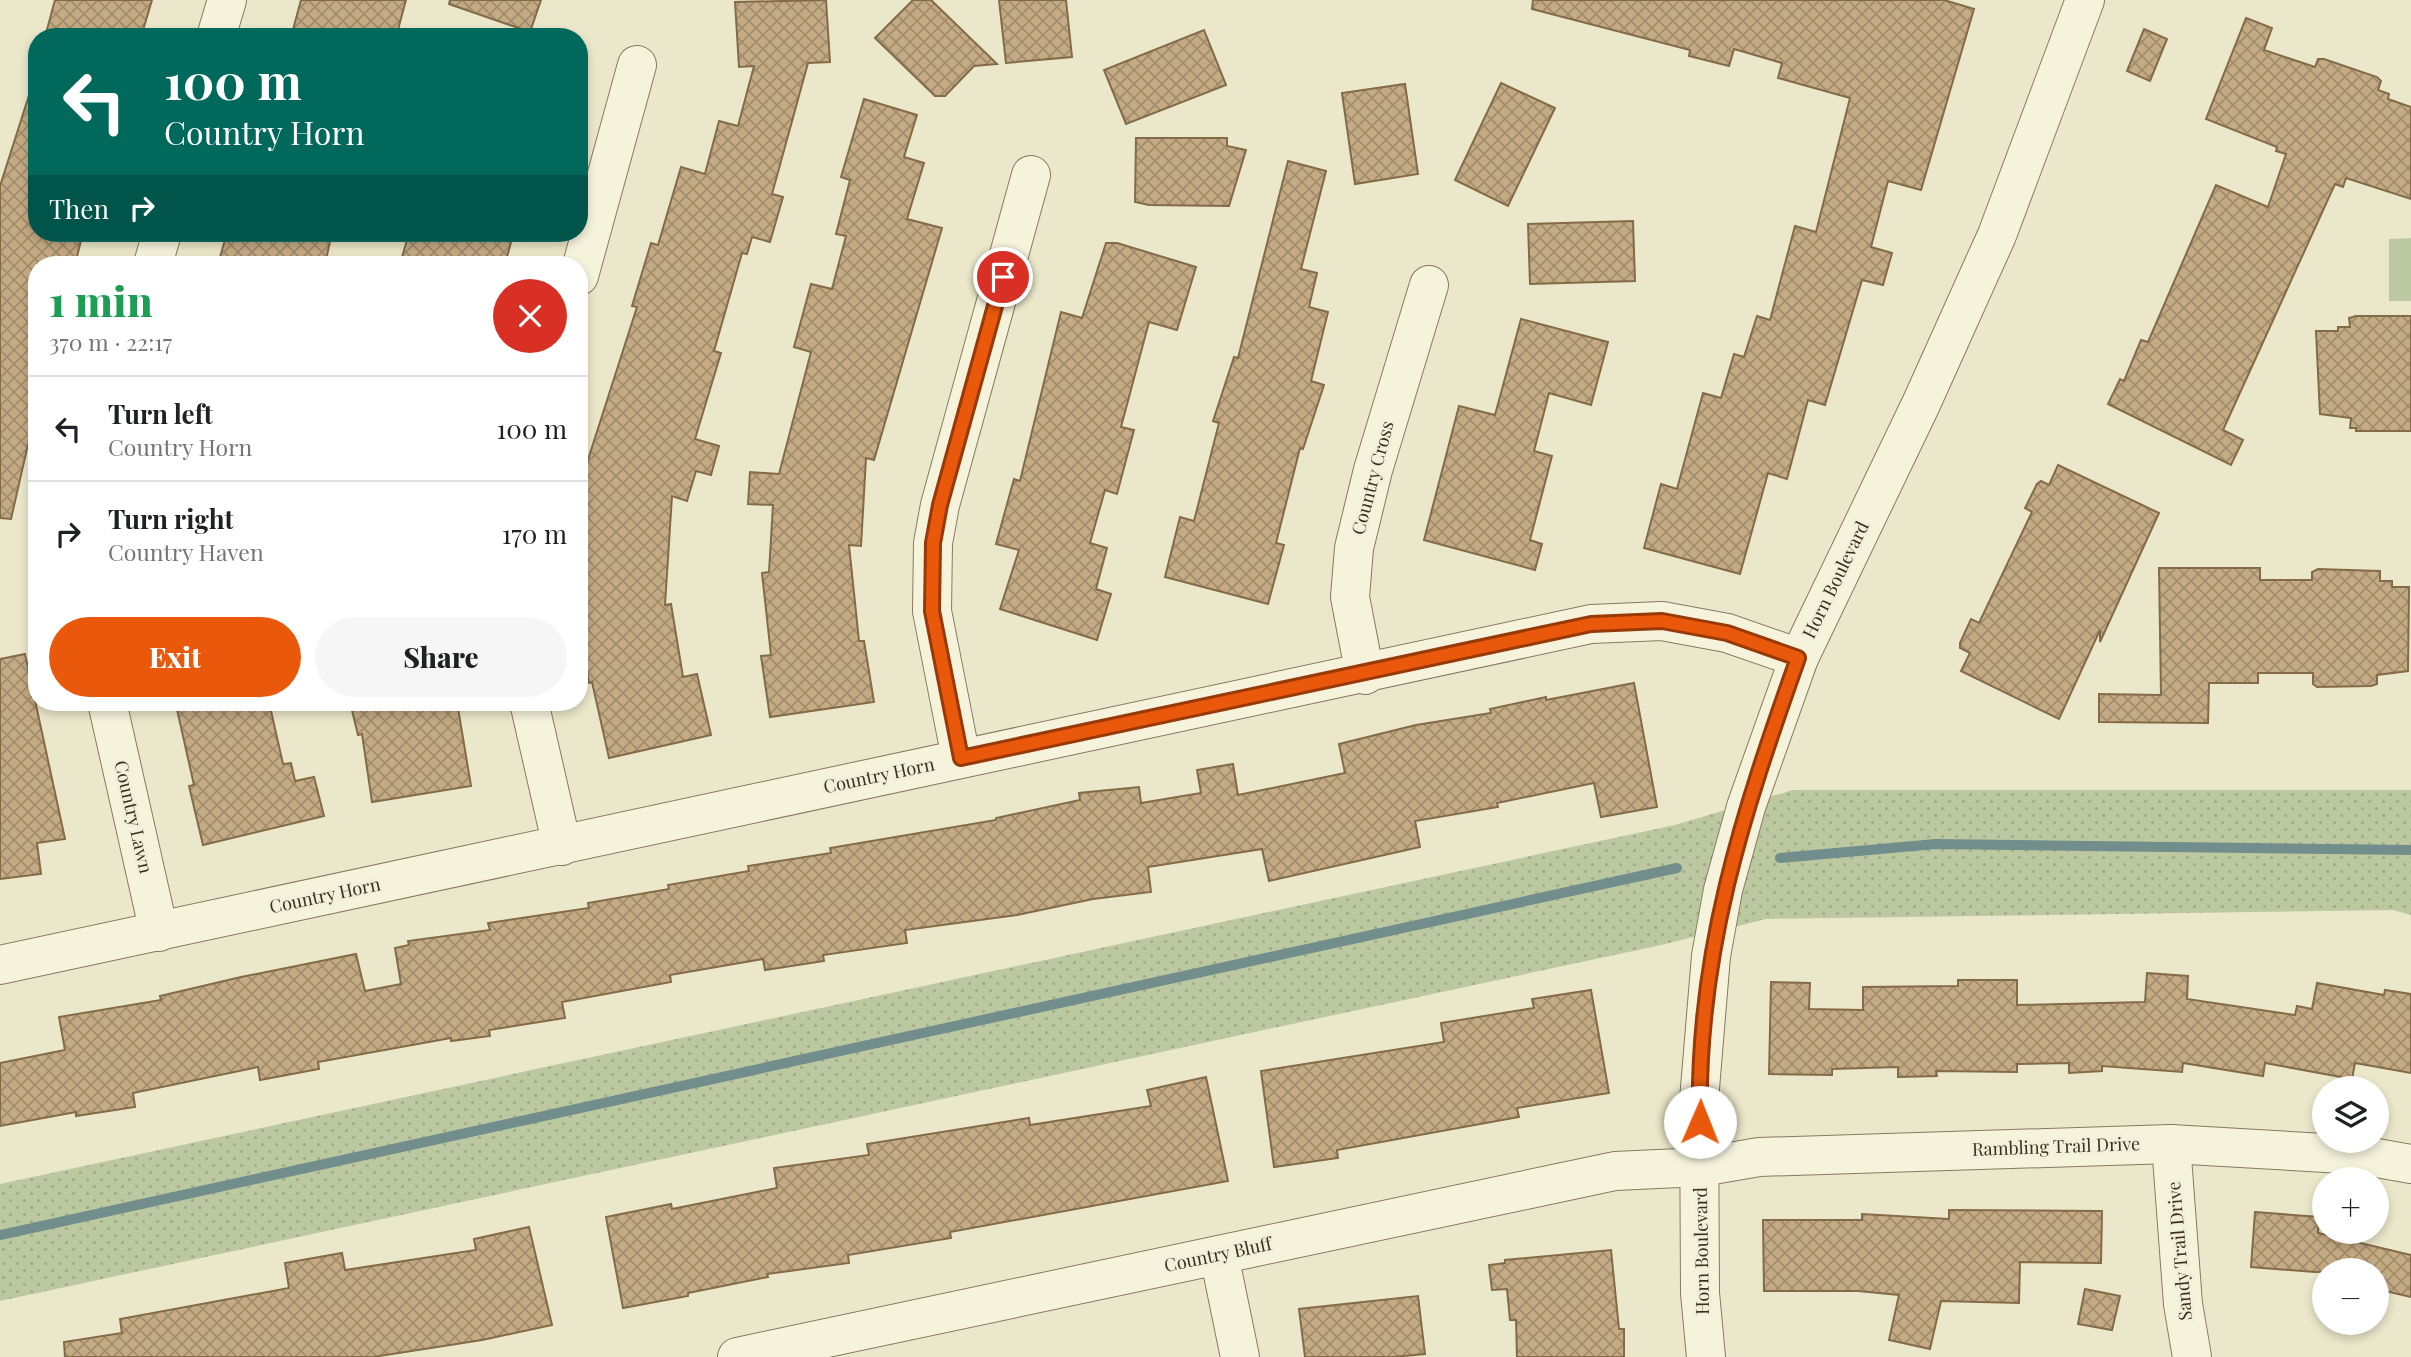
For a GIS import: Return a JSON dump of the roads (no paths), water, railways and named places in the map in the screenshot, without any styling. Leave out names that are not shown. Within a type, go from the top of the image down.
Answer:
[{"type":"street","points":[[219,28],[227,0]]},
{"type":"street","name":"Horn Boulevard","points":[[1706,1357],[1700,1293],[1699,1100],[1711,956],[1723,890],[1746,807],[1798,658],[1921,404],[1997,235],[2085,0]]},
{"type":"street","points":[[584,256],[637,65]]},
{"type":"street","points":[[961,758],[932,611],[933,543],[940,505],[1031,175]]},
{"type":"street","name":"Country Cross","points":[[1365,675],[1350,597],[1354,548],[1373,470],[1429,285]]},
{"type":"street","name":"Country Horn","points":[[0,965],[961,758],[1365,675],[1591,624],[1650,622],[1727,633],[1798,658]]},
{"type":"street","name":"Country Lawn","points":[[109,711],[159,932]]},
{"type":"street","points":[[530,711],[562,845]]},
{"type":"street","name":"Rambling Trail Drive","points":[[1701,1167],[1759,1157],[2171,1144],[2360,1155],[2411,1164]]},
{"type":"street","name":"Sandy Trail Drive","points":[[2171,1144],[2183,1304],[2192,1357]]},
{"type":"street","name":"Country Bluff","points":[[737,1357],[1615,1171],[1701,1167]]},
{"type":"street","points":[[1219,1255],[1240,1357]]},
{"type":"waterway","points":[[1780,858],[1936,844],[2411,850]]},
{"type":"waterway","points":[[0,1235],[1677,868]]}]
